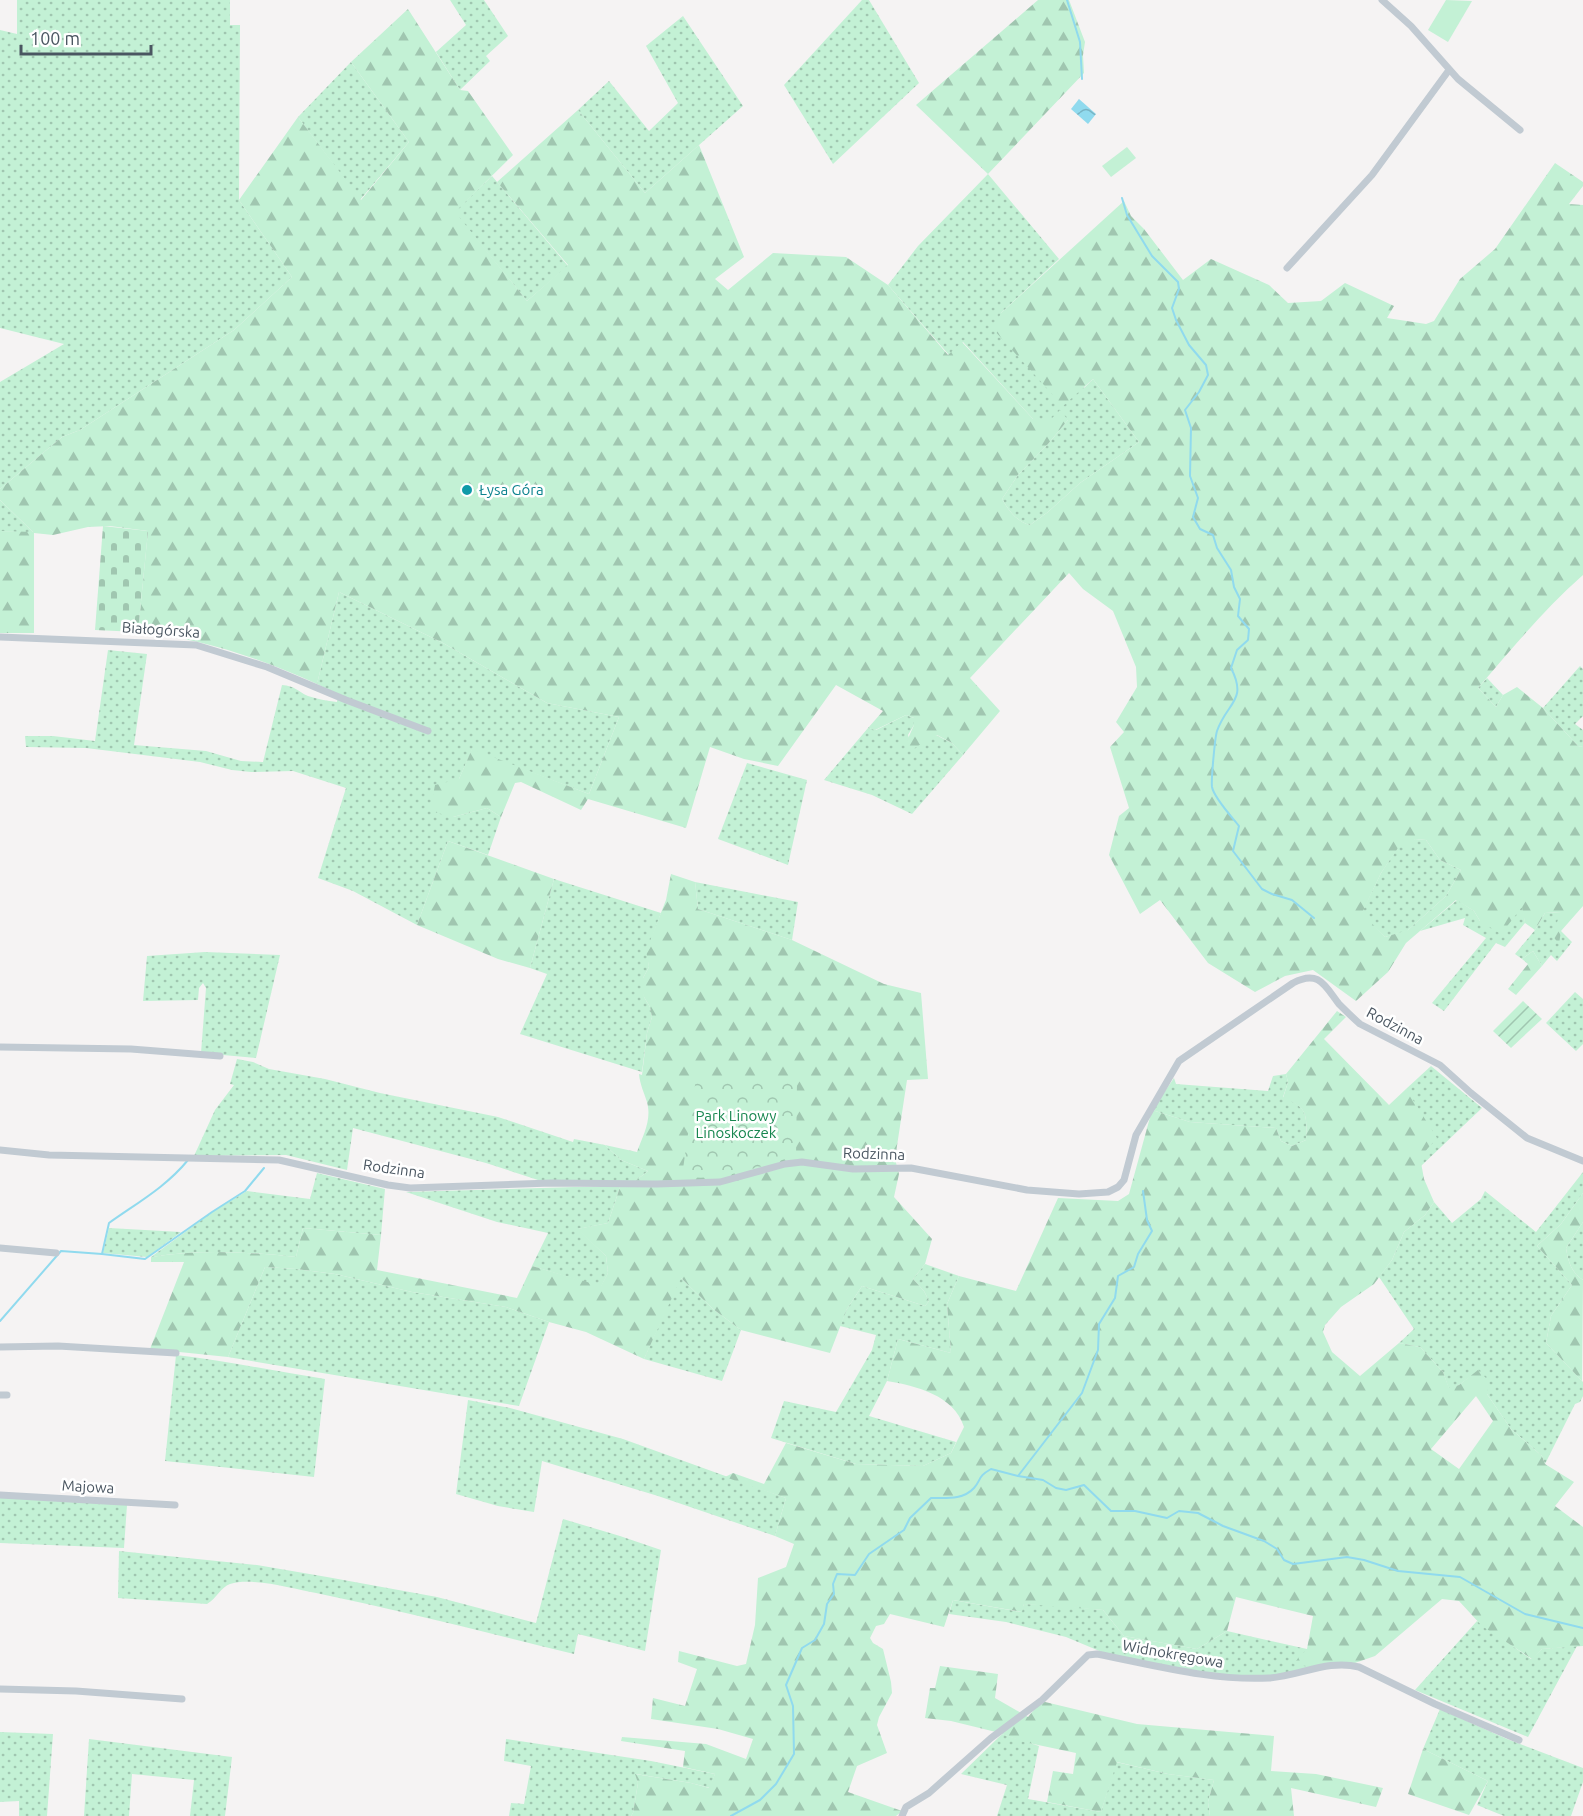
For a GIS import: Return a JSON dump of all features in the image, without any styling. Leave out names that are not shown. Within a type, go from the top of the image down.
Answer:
[{"type":"street","points":[[1382,0],[1411,26],[1449,70],[1520,130]]},
{"type":"street","points":[[1287,268],[1372,175],[1449,70]]},
{"type":"street","name":"Białogórska","points":[[0,637],[52,637],[196,645],[267,667],[428,731]]},
{"type":"street","name":"Rodzinna","points":[[0,1150],[49,1155],[279,1161],[410,1188],[551,1183],[720,1182],[785,1164],[802,1162],[853,1169],[911,1168],[1027,1190],[1101,1194],[1114,1190],[1124,1180],[1136,1135],[1179,1061],[1293,983],[1308,978],[1321,981],[1350,1016],[1360,1024],[1440,1065],[1527,1138],[1583,1161]]},
{"type":"street","points":[[0,1047],[131,1049],[220,1056]]},
{"type":"street","points":[[0,1248],[56,1253]]},
{"type":"street","points":[[0,1347],[58,1346],[176,1353]]},
{"type":"street","name":"Majowa","points":[[0,1495],[175,1505]]},
{"type":"street","name":"Widnokręgowa","points":[[902,1816],[906,1807],[929,1793],[991,1738],[1042,1700],[1088,1655],[1097,1654],[1212,1677],[1232,1678],[1270,1678],[1332,1664],[1348,1664],[1519,1740]]},
{"type":"street","points":[[0,1689],[76,1690],[182,1699]]},
{"type":"green space","points":[[17,0],[230,0],[230,25],[240,25],[239,200],[292,277],[234,330],[80,430],[62,437],[0,489],[0,382],[64,344],[0,328],[0,30],[17,34]]},
{"type":"green space","points":[[450,0],[484,0],[508,36],[486,56],[490,61],[460,90],[436,52],[466,25]]},
{"type":"green space","points":[[862,0],[869,0],[919,83],[833,164],[784,85]]},
{"type":"green space","points":[[1038,0],[1069,0],[1085,42],[1084,73],[988,174],[916,105]]},
{"type":"green space","points":[[1446,0],[1472,1],[1448,42],[1428,30]]},
{"type":"green space","points":[[408,9],[460,90],[468,91],[513,155],[455,212],[527,301],[568,265],[497,182],[578,110],[645,193],[699,145],[744,257],[715,279],[728,290],[773,253],[846,257],[888,285],[948,355],[962,342],[1033,419],[1051,419],[1060,410],[1068,420],[1018,475],[1002,499],[1013,515],[1030,525],[1080,483],[1139,442],[1093,379],[1063,406],[993,329],[1001,313],[1124,201],[1131,216],[1144,229],[1183,280],[1211,259],[1269,285],[1288,303],[1321,301],[1345,283],[1394,306],[1387,318],[1426,324],[1434,321],[1460,279],[1495,249],[1555,163],[1583,182],[1583,186],[1569,204],[1583,205],[1583,575],[1542,615],[1478,688],[1496,707],[1503,695],[1517,687],[1543,708],[1578,746],[1583,747],[1583,906],[1561,931],[1559,944],[1552,935],[1561,912],[1545,913],[1535,930],[1525,923],[1522,907],[1501,934],[1480,921],[1474,911],[1456,900],[1406,943],[1388,972],[1356,1001],[1313,970],[1285,976],[1255,992],[1208,963],[1160,900],[1140,914],[1109,855],[1119,816],[1129,808],[1110,747],[1124,732],[1116,722],[1137,687],[1136,667],[1113,611],[1083,589],[1069,573],[970,678],[1000,711],[963,755],[952,743],[937,735],[913,749],[906,743],[914,725],[914,718],[906,715],[875,730],[868,728],[883,711],[836,685],[778,766],[744,759],[710,747],[686,828],[588,799],[581,810],[521,782],[515,783],[501,817],[487,808],[453,817],[430,811],[435,785],[459,779],[472,749],[589,794],[619,717],[547,703],[443,643],[339,592],[317,684],[229,650],[184,639],[138,632],[148,531],[110,526],[88,527],[53,535],[34,533],[34,633],[0,633],[0,531],[33,532],[0,500],[0,489],[62,437],[80,430],[234,330],[292,277],[239,200],[298,117],[361,200],[409,142],[351,62]],"holes":[[[1415,839],[1426,840],[1440,860],[1461,870],[1446,896],[1408,930],[1385,937],[1362,913],[1381,873],[1400,845],[1404,848]]]},
{"type":"green space","points":[[683,16],[743,106],[645,193],[578,110],[609,81],[649,131],[678,103],[646,46]]},
{"type":"green space","points":[[351,62],[409,142],[360,200],[298,117]]},
{"type":"green space","points":[[1127,147],[1136,158],[1111,177],[1102,166]]},
{"type":"green space","points":[[988,174],[1059,259],[1001,313],[1084,388],[1093,379],[1139,442],[1080,483],[1030,525],[1013,515],[1002,499],[1018,475],[1068,420],[1033,419],[963,342],[949,355],[888,285],[918,246]]},
{"type":"green space","points":[[492,176],[568,266],[527,301],[454,212]]},
{"type":"green space","points":[[0,500],[34,533],[0,531]]},
{"type":"green space","points":[[103,526],[148,531],[138,632],[95,630]]},
{"type":"green space","points":[[339,592],[443,643],[547,703],[619,717],[589,794],[472,750],[459,779],[453,817],[487,808],[501,817],[488,855],[448,841],[417,925],[353,891],[318,878],[346,788],[293,771],[251,772],[200,762],[86,748],[26,747],[25,736],[53,736],[95,741],[108,650],[147,654],[134,745],[206,751],[241,761],[263,762],[282,685],[311,697],[337,702],[338,694],[317,684]]},
{"type":"green space","points":[[1580,666],[1583,669],[1583,716],[1575,724],[1583,730],[1583,747],[1578,746],[1543,708]]},
{"type":"green space","points":[[1487,678],[1503,695],[1496,707],[1478,688]]},
{"type":"green space","points":[[906,715],[914,718],[914,725],[908,735],[912,748],[936,735],[952,743],[963,755],[912,814],[872,795],[824,780],[868,728],[876,730]]},
{"type":"green space","points":[[747,763],[807,780],[788,865],[718,839]]},
{"type":"green space","points":[[1415,839],[1426,840],[1440,860],[1461,870],[1446,896],[1407,931],[1385,937],[1361,914],[1381,873],[1400,844]]},
{"type":"green space","points":[[448,841],[554,879],[530,968],[498,959],[417,925]]},
{"type":"green space","points":[[671,874],[695,882],[698,909],[792,940],[884,984],[921,993],[928,1079],[907,1080],[895,1159],[899,1174],[894,1197],[932,1239],[925,1264],[913,1279],[924,1291],[929,1301],[925,1306],[862,1286],[847,1309],[830,1353],[741,1330],[713,1309],[681,1278],[644,1359],[586,1332],[506,1307],[412,1292],[335,1274],[265,1267],[228,1357],[150,1349],[184,1262],[151,1262],[151,1257],[224,1252],[296,1257],[303,1228],[381,1235],[377,1270],[517,1298],[532,1266],[601,1286],[608,1273],[606,1256],[577,1229],[608,1223],[620,1187],[631,1187],[648,1171],[621,1160],[605,1145],[637,1152],[646,1127],[648,1109],[639,1074],[642,1075],[647,1033],[652,1017],[642,989],[643,978],[649,967],[646,951],[666,900]]},
{"type":"green space","points":[[554,879],[661,913],[647,951],[649,967],[643,978],[644,997],[650,1007],[652,1017],[647,1033],[642,1072],[520,1034],[547,974],[530,968]]},
{"type":"green space","points":[[695,882],[798,902],[792,940],[698,909]]},
{"type":"green space","points":[[1457,900],[1474,911],[1480,921],[1523,906],[1525,923],[1505,947],[1496,943],[1444,1011],[1432,1003],[1486,938],[1463,925],[1465,918],[1420,931]]},
{"type":"green space","points":[[1561,912],[1561,931],[1572,942],[1557,961],[1551,955],[1542,966],[1533,951],[1522,959],[1515,954],[1535,930],[1545,913]]},
{"type":"green space","points":[[1533,951],[1542,966],[1516,995],[1508,989],[1528,964],[1522,959]]},
{"type":"green space","points":[[205,952],[280,955],[256,1058],[201,1053],[206,988],[203,983],[199,988],[198,1000],[143,1001],[147,956]]},
{"type":"green space","points":[[1575,992],[1583,999],[1583,1044],[1576,1051],[1546,1023]]},
{"type":"green space","points":[[1523,1001],[1542,1019],[1511,1048],[1493,1031]]},
{"type":"green space","points":[[1337,1011],[1346,1017],[1324,1039],[1389,1105],[1406,1089],[1437,1138],[1420,1157],[1424,1179],[1434,1202],[1425,1215],[1404,1232],[1392,1260],[1374,1284],[1341,1307],[1325,1325],[1323,1332],[1332,1352],[1360,1376],[1399,1343],[1420,1347],[1443,1372],[1449,1388],[1459,1385],[1478,1370],[1488,1380],[1487,1394],[1511,1429],[1542,1456],[1545,1464],[1574,1482],[1555,1506],[1583,1527],[1583,1646],[1542,1649],[1532,1659],[1482,1626],[1459,1601],[1442,1599],[1375,1656],[1352,1664],[1313,1667],[1293,1664],[1307,1649],[1313,1616],[1236,1597],[1227,1631],[1197,1649],[1124,1636],[1103,1610],[1024,1604],[1022,1612],[953,1600],[944,1627],[890,1614],[884,1624],[876,1626],[870,1638],[873,1643],[883,1649],[891,1682],[892,1693],[877,1725],[887,1753],[857,1766],[848,1792],[902,1811],[896,1816],[631,1816],[638,1783],[635,1774],[709,1788],[715,1774],[683,1767],[685,1751],[621,1741],[622,1737],[706,1744],[746,1759],[753,1739],[718,1729],[651,1719],[653,1698],[685,1706],[697,1669],[678,1662],[679,1651],[737,1666],[746,1664],[755,1625],[758,1578],[786,1567],[794,1544],[775,1536],[786,1498],[725,1477],[733,1473],[764,1484],[786,1443],[856,1464],[923,1466],[951,1453],[964,1427],[952,1407],[921,1389],[887,1381],[898,1339],[951,1353],[947,1304],[959,1276],[1016,1291],[1058,1198],[1118,1201],[1129,1194],[1152,1110],[1190,1122],[1276,1128],[1281,1141],[1292,1146],[1306,1140],[1306,1118],[1302,1109],[1283,1098],[1288,1082],[1286,1074]],"holes":[[[1476,1396],[1493,1421],[1459,1469],[1431,1449]]]},
{"type":"green space","points":[[237,1059],[253,1062],[269,1069],[498,1117],[573,1142],[574,1139],[605,1145],[621,1160],[648,1171],[634,1182],[538,1180],[486,1163],[353,1128],[347,1170],[286,1155],[194,1156],[215,1110],[234,1085],[230,1084]]},
{"type":"green space","points":[[1431,1066],[1482,1108],[1421,1166],[1406,1089]]},
{"type":"green space","points":[[1286,1074],[1288,1082],[1283,1097],[1302,1108],[1306,1118],[1306,1140],[1292,1146],[1281,1141],[1276,1128],[1190,1122],[1152,1110],[1174,1078],[1176,1084],[1268,1091],[1273,1076]]},
{"type":"green space","name":"Park Linowy Linoskoczek","points":[[696,1078],[797,1081],[796,1156],[725,1175],[696,1178],[682,1176]]},
{"type":"green space","points":[[1583,1172],[1583,1193],[1561,1224],[1537,1246],[1572,1285],[1551,1316],[1546,1343],[1583,1382],[1583,1396],[1580,1402],[1575,1404],[1545,1464],[1542,1456],[1511,1429],[1487,1394],[1478,1371],[1459,1385],[1449,1389],[1443,1372],[1420,1347],[1399,1343],[1414,1329],[1379,1277],[1392,1260],[1404,1232],[1425,1215],[1434,1202],[1452,1223],[1481,1199],[1485,1191],[1536,1232]]},
{"type":"green space","points":[[317,1173],[385,1189],[381,1235],[303,1228],[296,1257],[224,1252],[151,1257],[214,1211],[247,1191],[310,1199]]},
{"type":"green space","points":[[620,1187],[608,1223],[578,1229],[606,1256],[608,1273],[601,1287],[532,1266],[548,1233],[497,1222],[406,1192]]},
{"type":"green space","points":[[1583,1193],[1583,1222],[1566,1248],[1571,1266],[1583,1280],[1582,1381],[1546,1343],[1551,1316],[1572,1285],[1537,1246],[1561,1224]]},
{"type":"green space","points":[[1583,1222],[1583,1280],[1571,1266],[1566,1248]]},
{"type":"green space","points":[[109,1228],[181,1232],[147,1257],[103,1253]]},
{"type":"green space","points":[[925,1264],[959,1276],[947,1304],[951,1353],[898,1339],[887,1381],[869,1416],[956,1442],[951,1453],[923,1466],[856,1464],[771,1438],[784,1401],[836,1412],[872,1350],[876,1335],[840,1326],[847,1309],[862,1286],[925,1306],[929,1301],[924,1291],[913,1279]]},
{"type":"green space","points":[[265,1267],[335,1274],[412,1292],[506,1307],[549,1322],[519,1406],[228,1357]]},
{"type":"green space","points":[[680,1277],[713,1309],[741,1330],[722,1381],[644,1359]]},
{"type":"green space","points":[[176,1355],[325,1379],[314,1477],[165,1461]]},
{"type":"green space","points":[[468,1400],[510,1408],[623,1439],[786,1498],[775,1536],[658,1496],[542,1461],[534,1512],[498,1506],[456,1494]]},
{"type":"green space","points":[[0,1497],[127,1505],[124,1548],[0,1543]]},
{"type":"green space","points":[[563,1519],[661,1550],[645,1651],[578,1634],[574,1654],[381,1607],[261,1583],[230,1584],[207,1604],[118,1598],[119,1551],[257,1565],[327,1577],[437,1597],[536,1623]]},
{"type":"green space","points":[[953,1600],[1021,1612],[1024,1604],[1103,1610],[1124,1636],[1197,1649],[1227,1631],[1307,1649],[1313,1667],[1277,1675],[1252,1677],[1218,1675],[1109,1655],[1066,1637],[1006,1622],[949,1614]]},
{"type":"green space","points":[[1477,1621],[1531,1659],[1542,1649],[1577,1646],[1528,1737],[1415,1690]]},
{"type":"green space","points":[[940,1666],[998,1674],[995,1698],[1028,1717],[1041,1701],[1137,1724],[1274,1736],[1271,1771],[1316,1774],[1383,1788],[1376,1807],[1291,1788],[1294,1816],[1210,1816],[1208,1802],[1214,1780],[1168,1774],[1117,1762],[1101,1812],[1047,1802],[1053,1771],[1073,1774],[1076,1753],[1024,1742],[996,1732],[951,1721],[925,1718],[930,1688],[935,1688]]},
{"type":"green space","points":[[1440,1709],[1507,1739],[1583,1768],[1583,1782],[1571,1816],[1504,1816],[1477,1805],[1488,1781],[1423,1749]]},
{"type":"green space","points":[[0,1732],[53,1734],[47,1816],[19,1816],[19,1801],[0,1802]]},
{"type":"green space","points":[[1002,1734],[1039,1746],[1028,1799],[1101,1812],[1116,1762],[1168,1774],[1214,1780],[1208,1802],[1210,1816],[997,1816],[1007,1785],[961,1774]]},
{"type":"green space","points":[[89,1739],[232,1757],[225,1816],[190,1816],[194,1780],[132,1774],[129,1816],[84,1816]]},
{"type":"green space","points":[[506,1739],[651,1761],[715,1774],[710,1788],[636,1774],[638,1783],[631,1816],[509,1816],[511,1803],[524,1804],[531,1766],[504,1761]]},
{"type":"green space","points":[[1423,1749],[1488,1781],[1469,1815],[1408,1794]]},
{"type":"water","points":[[1079,99],[1096,114],[1088,124],[1071,109]]},
{"type":"waterway","points":[[1067,0],[1080,42],[1082,79]]},
{"type":"waterway","points":[[1122,198],[1127,215],[1152,256],[1178,282],[1179,289],[1172,308],[1176,320],[1189,345],[1206,365],[1208,375],[1199,392],[1185,410],[1191,428],[1190,476],[1198,498],[1193,517],[1200,529],[1213,535],[1217,548],[1231,570],[1234,587],[1240,599],[1238,616],[1249,629],[1248,640],[1237,650],[1231,668],[1236,679],[1237,695],[1217,731],[1213,759],[1213,791],[1239,826],[1233,851],[1262,889],[1292,900],[1314,918]]},
{"type":"waterway","points":[[0,1321],[61,1251],[102,1254],[109,1223],[161,1187],[188,1160]]},
{"type":"waterway","points":[[102,1254],[145,1259],[245,1191],[264,1168]]},
{"type":"waterway","points":[[731,1816],[760,1800],[776,1784],[794,1754],[793,1706],[786,1685],[802,1648],[815,1640],[824,1624],[827,1604],[834,1594],[833,1584],[837,1574],[855,1575],[869,1554],[904,1530],[910,1518],[931,1498],[954,1498],[965,1495],[991,1469],[1018,1476],[1082,1393],[1098,1350],[1099,1324],[1115,1298],[1118,1276],[1134,1267],[1138,1254],[1152,1231],[1147,1220],[1143,1191]]},
{"type":"waterway","points":[[1018,1476],[1043,1480],[1056,1488],[1066,1490],[1084,1485],[1111,1511],[1135,1511],[1167,1518],[1179,1511],[1198,1513],[1223,1526],[1264,1541],[1277,1549],[1284,1560],[1293,1564],[1347,1557],[1398,1571],[1460,1577],[1525,1614],[1583,1628]]},
{"type":"place","name":"Łysa Góra","points":[[467,490]]}]
